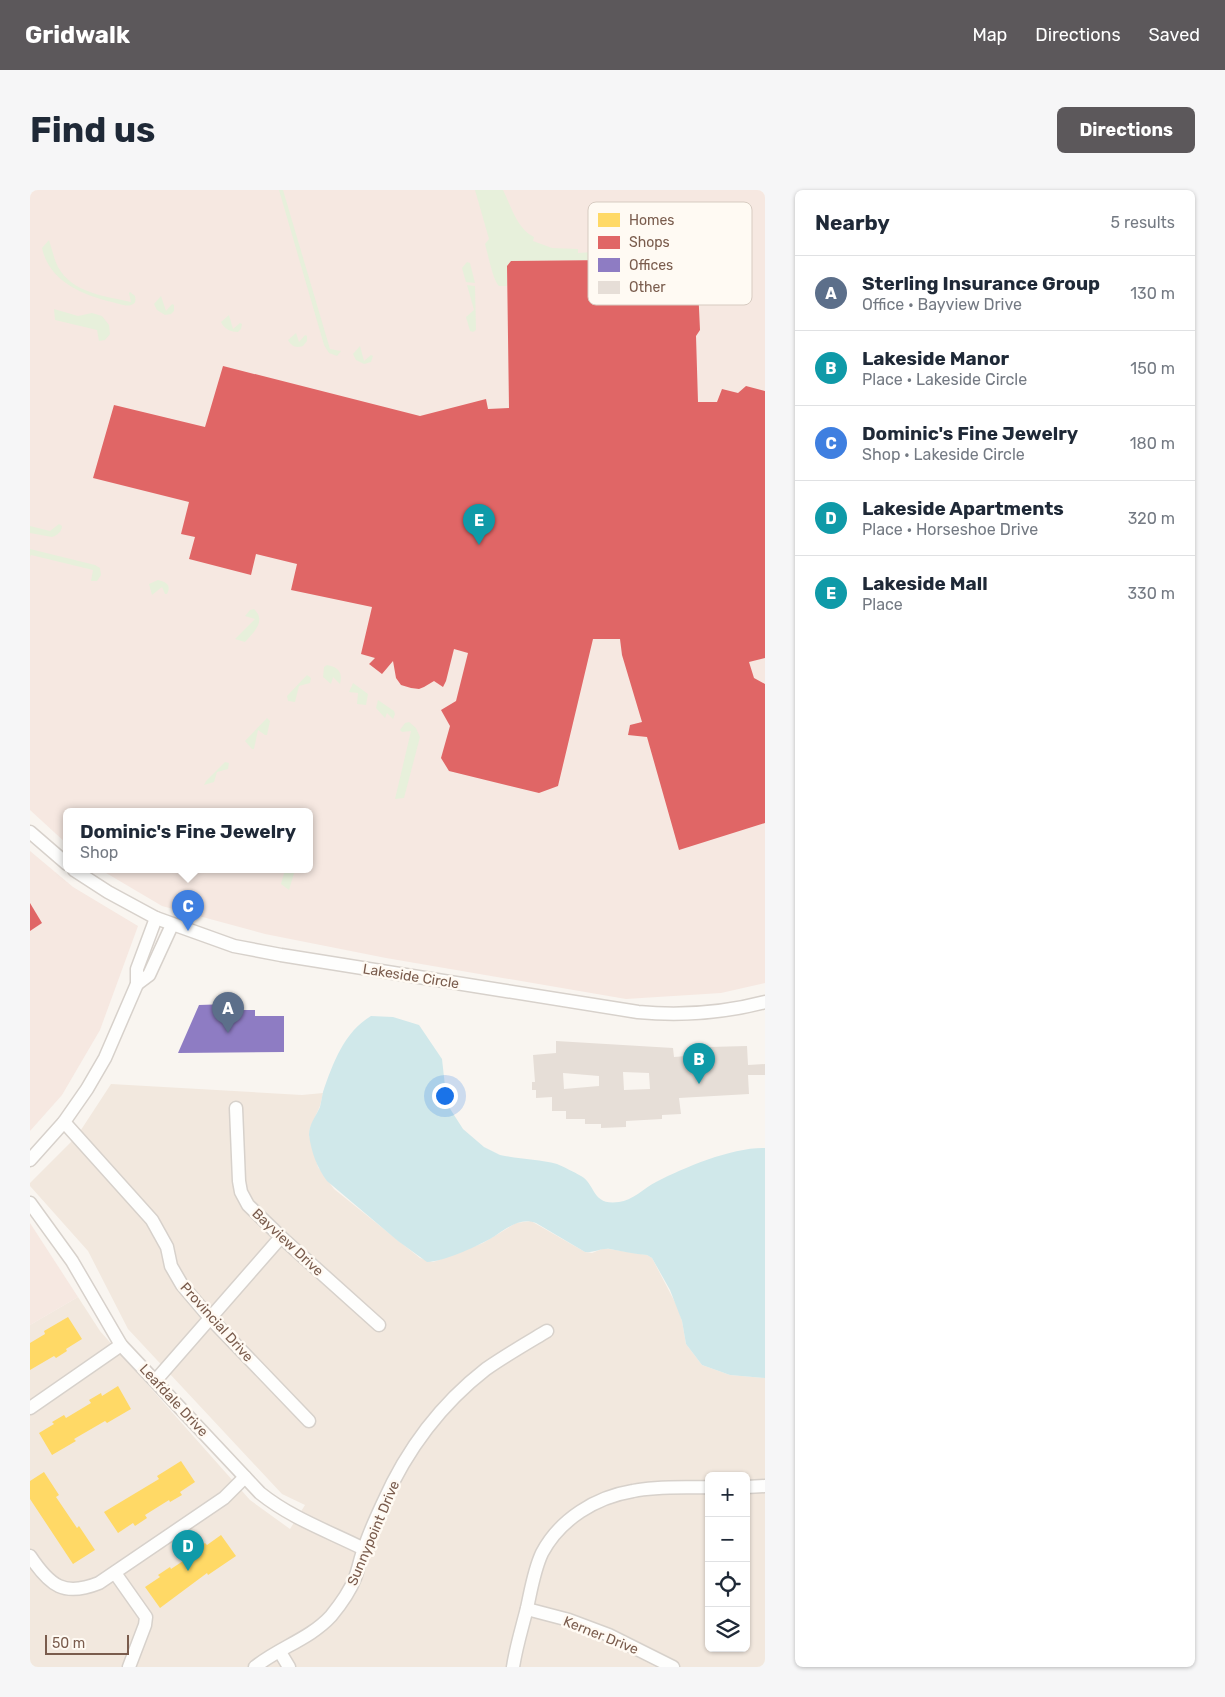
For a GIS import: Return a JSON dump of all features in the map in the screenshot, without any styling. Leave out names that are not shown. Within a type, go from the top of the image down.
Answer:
[{"type":"street","points":[[30,832],[63,861]]},
{"type":"street","name":"Lakeside Circle","points":[[79,873],[108,892],[156,918],[219,941],[258,951],[606,1008],[653,1013],[686,1014],[731,1010],[765,1002]]},
{"type":"street","points":[[30,1160],[64,1122],[87,1089],[104,1058],[137,984],[137,969],[156,918]]},
{"type":"street","points":[[137,984],[149,974],[172,924]]},
{"type":"street","name":"Bayview Drive","points":[[236,1108],[241,1192],[248,1205],[380,1325]]},
{"type":"street","name":"Provincial Drive","points":[[64,1122],[152,1220],[167,1247],[172,1266],[182,1285],[210,1318],[309,1421]]},
{"type":"street","name":"Leafdale Drive","points":[[30,1203],[72,1260],[121,1345],[156,1380],[260,1493],[275,1505],[296,1517],[321,1527],[364,1549]]},
{"type":"street","points":[[156,1380],[281,1237]]},
{"type":"street","name":"Sunnypoint Drive","points":[[255,1667],[308,1635],[330,1618],[355,1578],[364,1549],[387,1494],[403,1463],[422,1434],[462,1389],[508,1354],[547,1330]]},
{"type":"street","points":[[30,1408],[121,1345]]},
{"type":"street","points":[[30,1556],[40,1572],[50,1581],[69,1589],[82,1590],[99,1583],[115,1573],[224,1498],[245,1477]]},
{"type":"street","points":[[750,1486],[765,1486]]},
{"type":"street","points":[[513,1667],[536,1567],[542,1554],[558,1531],[581,1511],[613,1495],[647,1489],[705,1487]]},
{"type":"street","points":[[115,1573],[146,1617],[145,1625],[129,1667]]},
{"type":"street","name":"Kerner Drive","points":[[526,1609],[569,1620],[609,1635],[673,1667]]},
{"type":"street","points":[[280,1652],[290,1667]]},
{"type":"shaded area","points":[[30,190],[765,190],[765,983],[721,993],[626,999],[386,958],[265,934],[162,906],[106,873],[313,873],[313,808],[63,808],[63,840],[30,810]]},
{"type":"shaded area","points":[[30,851],[73,887],[138,926],[100,1030],[62,1095],[30,1131]]},
{"type":"shaded area","points":[[111,1084],[302,1095],[323,1093],[309,1135],[318,1167],[334,1189],[420,1258],[433,1262],[483,1243],[516,1223],[531,1221],[585,1252],[592,1253],[602,1249],[609,1249],[647,1255],[652,1258],[678,1308],[686,1344],[702,1365],[730,1375],[765,1378],[765,1667],[30,1667],[30,1325],[78,1297],[100,1331],[250,1500],[290,1529],[305,1505],[282,1494],[128,1329],[88,1251],[30,1186],[30,1183],[77,1136]]},
{"type":"shaded area","points":[[30,1223],[78,1297],[30,1325]]},
{"type":"green space","points":[[279,190],[283,190],[330,349],[341,351],[337,356],[329,353],[324,345]]},
{"type":"green space","points":[[475,190],[503,190],[519,223],[523,229],[534,237],[533,241],[552,248],[578,249],[578,253],[588,252],[588,260],[511,261],[507,266],[507,286],[499,286],[493,273],[485,244],[489,239]]},
{"type":"green space","points":[[49,240],[58,267],[72,283],[90,292],[131,302],[130,292],[135,296],[135,303],[127,306],[122,305],[89,295],[68,285],[59,278],[46,260],[42,248]]},
{"type":"green space","points":[[467,262],[470,263],[475,283],[466,282],[462,268]]},
{"type":"green space","points":[[467,285],[475,286],[476,330],[473,332],[470,331],[466,317],[474,310]]},
{"type":"green space","points":[[161,296],[166,311],[172,304],[174,305],[174,311],[171,314],[165,315],[157,310],[154,304]]},
{"type":"green space","points":[[54,309],[78,316],[92,313],[102,316],[109,325],[110,334],[105,340],[99,341],[97,330],[55,320]]},
{"type":"green space","points":[[229,315],[233,329],[240,323],[242,324],[238,332],[228,330],[221,322]]},
{"type":"green space","points":[[296,333],[299,342],[305,335],[307,336],[307,341],[303,346],[294,346],[288,340]]},
{"type":"green space","points":[[360,346],[364,361],[371,355],[373,356],[371,362],[364,364],[356,360],[353,354]]},
{"type":"green space","points":[[59,524],[62,526],[60,531],[52,537],[30,533],[30,526],[50,531]]},
{"type":"green space","points":[[30,549],[95,565],[100,568],[101,575],[97,581],[91,581],[93,570],[31,555],[30,557]]},
{"type":"green space","points":[[158,580],[167,584],[169,588],[167,594],[165,594],[162,587],[152,595],[149,584]]},
{"type":"green space","points":[[254,609],[258,613],[259,618],[255,631],[245,642],[235,639],[255,619],[245,616],[250,610]]},
{"type":"green space","points":[[327,665],[335,667],[339,671],[341,677],[340,684],[333,677],[331,684],[323,677],[324,667]]},
{"type":"green space","points":[[307,675],[311,678],[310,683],[299,686],[295,702],[288,701],[287,696]]},
{"type":"green space","points":[[353,683],[368,694],[366,705],[357,704],[358,693],[349,692]]},
{"type":"green space","points":[[378,700],[394,711],[393,719],[387,713],[385,718],[376,708]]},
{"type":"green space","points":[[267,718],[270,721],[267,735],[258,730],[254,749],[252,749],[245,741]]},
{"type":"green space","points":[[409,722],[416,728],[420,737],[404,798],[395,799],[411,731],[402,732],[400,730],[405,723]]},
{"type":"green space","points":[[225,762],[229,763],[228,769],[217,772],[214,782],[204,785],[206,781]]},
{"type":"green space","points":[[284,873],[294,873],[289,890],[281,884]]},
{"type":"water","points":[[371,1016],[393,1017],[419,1025],[442,1059],[447,1104],[463,1129],[484,1147],[500,1155],[560,1165],[586,1180],[595,1194],[603,1201],[624,1201],[681,1170],[724,1154],[765,1148],[765,1378],[730,1375],[702,1365],[686,1344],[682,1321],[670,1290],[652,1258],[647,1255],[610,1249],[585,1252],[536,1223],[524,1221],[512,1225],[490,1239],[459,1254],[427,1262],[398,1241],[327,1181],[317,1165],[313,1153],[309,1135],[310,1127],[320,1107],[323,1092],[335,1059],[347,1039]]},
{"type":"building: Homes","points":[[68,1317],[82,1339],[56,1358],[54,1356],[30,1370],[30,1343],[45,1334],[44,1331]]},
{"type":"building: Homes","points":[[118,1386],[131,1409],[74,1439],[76,1441],[52,1455],[39,1433],[54,1424],[52,1422],[64,1415],[66,1418],[91,1403],[89,1400],[101,1393],[102,1396]]},
{"type":"building: Homes","points":[[181,1461],[195,1482],[180,1492],[182,1495],[170,1502],[169,1500],[145,1515],[147,1518],[135,1526],[133,1523],[118,1533],[104,1512],[159,1479],[157,1476]]},
{"type":"building: Homes","points":[[44,1472],[59,1495],[56,1497],[95,1550],[73,1564],[30,1499],[30,1481]]},
{"type":"building: Homes","points":[[221,1535],[236,1556],[208,1575],[207,1573],[160,1608],[145,1587],[160,1577],[158,1575],[195,1553],[194,1550],[205,1543],[207,1545]]},
{"type":"building: Shops","points":[[588,260],[588,305],[699,305],[700,330],[696,336],[698,402],[717,402],[722,389],[738,393],[746,386],[765,391],[765,658],[749,662],[754,678],[765,684],[765,823],[679,850],[647,737],[628,735],[630,725],[642,722],[622,655],[620,639],[593,639],[558,786],[539,793],[449,771],[441,758],[450,726],[441,710],[456,701],[468,653],[454,649],[443,687],[434,681],[419,689],[401,685],[396,678],[393,661],[382,674],[369,664],[375,658],[361,654],[372,607],[291,590],[297,564],[256,554],[251,575],[189,559],[195,537],[181,534],[189,502],[93,478],[114,405],[205,427],[223,366],[420,416],[486,399],[488,409],[509,408],[507,266],[511,261]]},
{"type":"building: Shops","points":[[30,903],[42,923],[30,931]]},
{"type":"building: Offices","points":[[228,1004],[228,1010],[255,1010],[255,1016],[284,1016],[284,1052],[178,1053],[199,1005]]},
{"type":"building: Other","points":[[556,1041],[673,1048],[674,1057],[710,1054],[709,1047],[747,1046],[748,1065],[765,1064],[765,1075],[748,1075],[749,1094],[679,1098],[681,1114],[662,1115],[662,1119],[626,1121],[626,1127],[601,1128],[601,1124],[585,1124],[585,1119],[566,1119],[566,1111],[552,1111],[552,1097],[536,1098],[536,1090],[532,1090],[532,1082],[535,1082],[533,1055],[556,1053]],"holes":[[[623,1072],[649,1073],[650,1089],[624,1090]],[[563,1073],[599,1076],[599,1086],[564,1089]]]},
{"type":"place","name":"Lakeside Mall","points":[[479,545]]},
{"type":"place","name":"Dominic's Fine Jewelry","points":[[188,931]]},
{"type":"place","name":"Sterling Insurance Group","points":[[228,1033]]},
{"type":"place","name":"Lakeside Manor","points":[[699,1084]]},
{"type":"place","name":"Lakeside Apartments","points":[[188,1571]]}]
